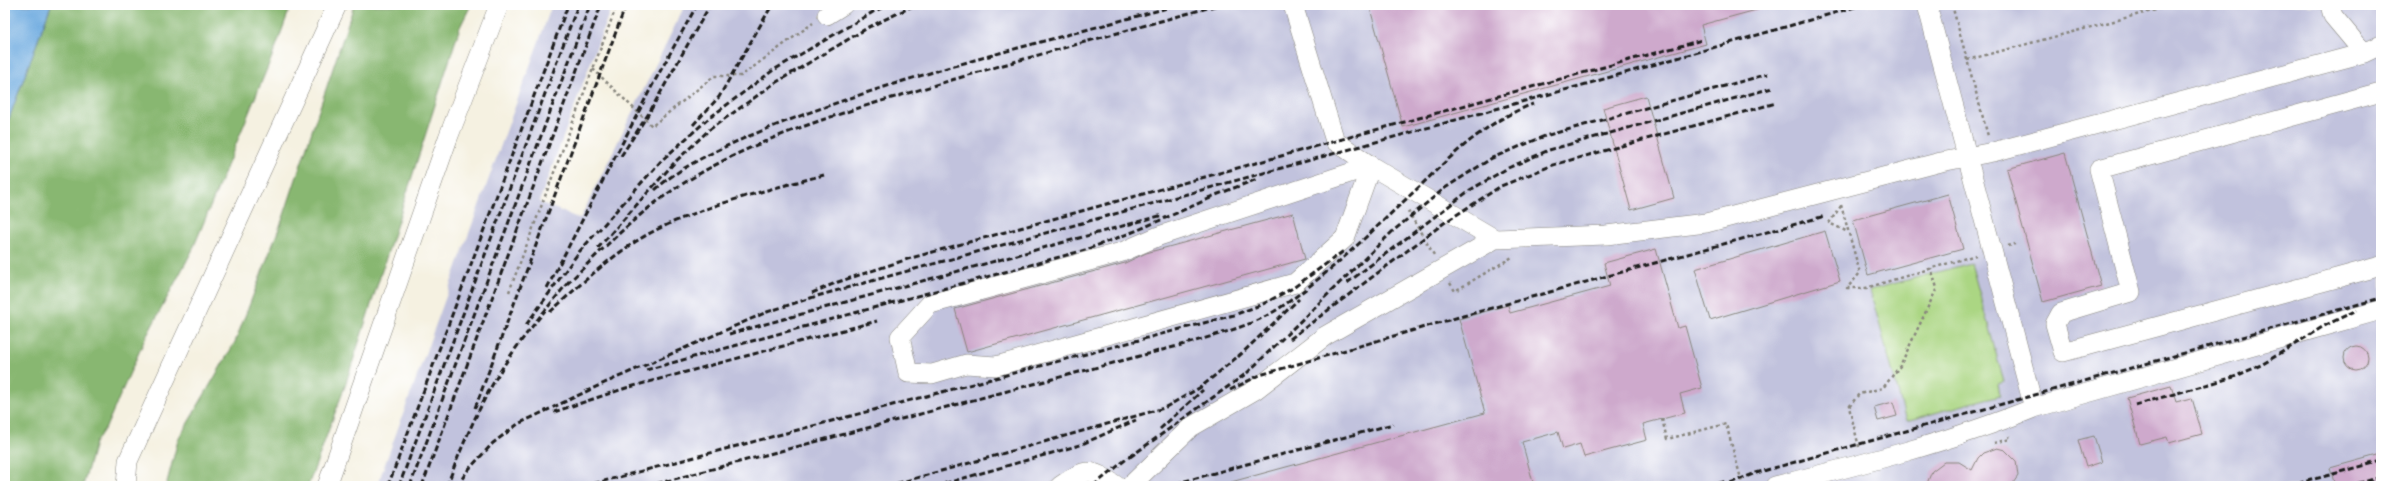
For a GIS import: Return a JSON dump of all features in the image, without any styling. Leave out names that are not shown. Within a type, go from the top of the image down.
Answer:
[{"type":"lane","points":[[126,486],[128,461],[337,5]]},
{"type":"lane","points":[[327,486],[448,138],[499,5]]},
{"type":"lane","points":[[1293,5],[1335,141],[1371,166],[1495,239]]},
{"type":"lane","points":[[1927,5],[2034,408]]},
{"type":"lane","points":[[2330,5],[2333,16],[2364,53]]},
{"type":"lane","points":[[1130,486],[1191,427],[1255,390],[1325,336],[1495,239],[1606,235],[1706,223],[1927,166],[1993,152],[2364,53],[2381,45]]},
{"type":"lane","points":[[2381,92],[2099,169],[2131,292],[2061,313],[2055,324],[2062,352],[2381,266]]},
{"type":"lane","points":[[1371,166],[1345,238],[1295,283],[996,366],[966,364],[932,374],[908,373],[900,337],[930,304],[1122,252],[1159,236],[1371,166]]},
{"type":"lane","points":[[1775,486],[1933,445],[2034,408],[2381,310]]},
{"type":"lane","points":[[1060,486],[1085,472],[1098,473],[1117,486]]},
{"type":"path","points":[[509,292],[617,5]]},
{"type":"path","points":[[1952,5],[1993,152]]},
{"type":"path","points":[[1967,60],[2174,5]]},
{"type":"path","points":[[593,69],[652,126],[714,76],[741,76],[835,10]]},
{"type":"path","points":[[1840,202],[1860,273],[1847,288],[1866,288],[2015,244]]},
{"type":"path","points":[[1841,206],[1829,223],[1848,232]]},
{"type":"path","points":[[1863,463],[1849,407],[1859,394],[1884,388],[1900,366],[1937,288],[1931,268]]},
{"type":"path","points":[[1662,419],[1668,438],[1726,424],[1743,486]]},
{"type":"shaded area","points":[[552,5],[612,5],[539,202],[580,219],[685,5],[2381,5],[2381,486],[377,486]]},
{"type":"green space","points":[[51,5],[291,5],[276,47],[192,251],[144,341],[107,425],[95,443],[83,486],[5,486],[5,129]]},
{"type":"green space","points":[[354,5],[471,5],[460,27],[345,386],[308,486],[166,486],[178,440],[235,342],[283,218]]},
{"type":"green space","points":[[1971,263],[2004,382],[1998,384],[2000,395],[1906,421],[1870,290]]},
{"type":"water","points":[[5,5],[51,5],[5,129]]},
{"type":"building","points":[[1369,5],[1759,5],[1760,9],[1701,25],[1706,44],[1403,127]]},
{"type":"building","points":[[1646,96],[1674,198],[1631,210],[1603,108]]},
{"type":"building","points":[[2065,153],[2101,286],[2043,302],[2007,169]]},
{"type":"building","points":[[1948,194],[1963,249],[1868,275],[1853,220]]},
{"type":"building","points":[[1293,213],[1305,259],[967,352],[955,309],[1125,263],[1146,253]]},
{"type":"building","points":[[1825,231],[1840,281],[1710,320],[1695,269]]},
{"type":"building","points":[[1656,249],[1678,328],[1685,326],[1702,388],[1680,394],[1685,413],[1643,424],[1647,440],[1584,457],[1580,444],[1563,449],[1558,432],[1522,442],[1534,486],[1232,486],[1231,482],[1485,413],[1459,319],[1508,305],[1510,313],[1610,286],[1604,263]]},
{"type":"building","points":[[2356,346],[2365,349],[2368,358],[2365,367],[2356,370],[2347,367],[2344,358],[2347,349]]},
{"type":"building","points":[[2171,386],[2176,402],[2192,398],[2202,434],[2169,443],[2167,437],[2140,444],[2127,398]]},
{"type":"building","points":[[1893,402],[1897,416],[1878,421],[1874,407]]},
{"type":"building","points":[[2094,436],[2102,462],[2086,467],[2078,440]]},
{"type":"building","points":[[1997,448],[2005,450],[2016,461],[2018,476],[2011,486],[1926,486],[1932,471],[1944,462],[1959,462],[1972,470],[1978,458],[1983,453]]},
{"type":"building","points":[[2381,454],[2381,486],[2335,486],[2330,468]]},
{"type":"railway","points":[[388,486],[568,5]]},
{"type":"railway","points":[[399,486],[578,5]]},
{"type":"railway","points":[[410,486],[590,5]]},
{"type":"railway","points":[[422,486],[601,5]]},
{"type":"railway","points":[[475,408],[626,5]]},
{"type":"railway","points":[[547,288],[652,86],[697,5]]},
{"type":"railway","points":[[621,156],[649,113],[710,5]]},
{"type":"railway","points":[[693,125],[719,97],[772,5]]},
{"type":"railway","points":[[526,325],[579,252],[662,160],[708,119],[772,71],[873,12],[888,5]]},
{"type":"railway","points":[[598,248],[675,162],[709,130],[775,83],[869,27],[915,5]]},
{"type":"railway","points":[[655,190],[679,171],[709,154],[819,109],[920,76],[1178,5]]},
{"type":"railway","points":[[567,284],[609,243],[652,205],[684,183],[712,167],[770,139],[830,117],[892,98],[1218,5]]},
{"type":"railway","points":[[457,486],[468,470],[493,443],[518,424],[600,385],[767,312],[817,296],[1590,83],[1862,5]]},
{"type":"railway","points":[[812,293],[838,282],[911,258],[1702,40]]},
{"type":"railway","points":[[1130,457],[1247,373],[1393,231],[1445,188],[1492,158],[1545,136],[1768,74]]},
{"type":"railway","points":[[1347,283],[1470,190],[1508,168],[1549,150],[1772,88]]},
{"type":"railway","points":[[1290,339],[1444,223],[1501,186],[1553,165],[1776,103]]},
{"type":"railway","points":[[648,486],[1189,343],[1226,332],[1262,318],[1284,305],[1320,278],[1458,151],[1486,129],[1516,111],[1533,104]]},
{"type":"railway","points":[[550,312],[614,257],[656,230],[717,205],[824,175]]},
{"type":"railway","points":[[1208,198],[1257,179]]},
{"type":"railway","points":[[646,370],[1085,250],[1138,230],[1213,197]]},
{"type":"railway","points":[[729,334],[1163,215]]},
{"type":"railway","points":[[1230,390],[1260,375],[1452,319],[1825,216]]},
{"type":"railway","points":[[585,486],[1234,315],[1263,304],[1293,288],[1345,250]]},
{"type":"railway","points":[[447,486],[457,459],[481,405],[495,380],[521,341],[570,280]]},
{"type":"railway","points":[[1722,486],[1756,473],[2381,298]]},
{"type":"railway","points":[[1238,357],[1299,299]]},
{"type":"railway","points":[[2135,405],[2234,377],[2263,364],[2324,326],[2357,310]]},
{"type":"railway","points":[[554,412],[626,388],[877,321]]},
{"type":"railway","points":[[888,486],[1164,408],[1201,387],[1242,353]]},
{"type":"railway","points":[[1160,429],[1203,390]]},
{"type":"railway","points":[[936,486],[1080,445],[1136,420]]},
{"type":"railway","points":[[1167,486],[1393,424]]},
{"type":"railway","points":[[1093,486],[1134,453]]},
{"type":"railway","points":[[2289,486],[2381,461]]},
{"type":"railway","points":[[2349,486],[2381,477]]},
{"type":"railway","points":[[1710,486],[1727,481]]}]
